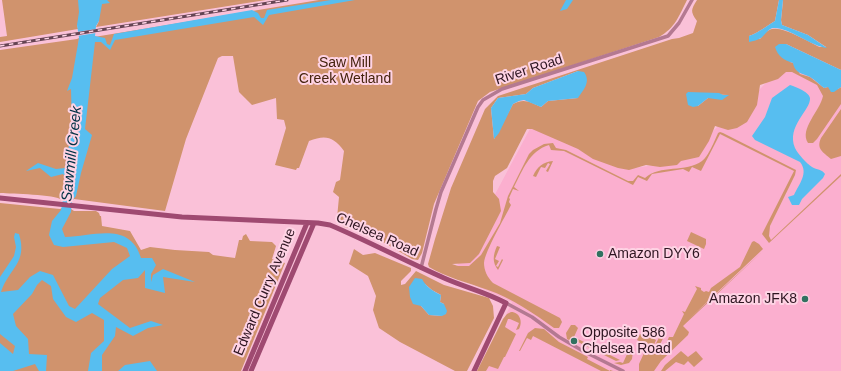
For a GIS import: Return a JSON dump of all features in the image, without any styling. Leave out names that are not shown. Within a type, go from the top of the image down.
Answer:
[{"type":"street","name":"River Road","points":[[421,268],[436,209],[442,192],[475,114],[483,100],[502,89],[668,36],[679,23],[692,0]]},
{"type":"street","name":"Chelsea Road","points":[[0,198],[182,217],[330,225],[421,268],[465,287],[494,296],[532,317],[571,344],[623,371]]},
{"type":"street","name":"Edward Curry Avenue","points":[[245,371],[307,223]]},
{"type":"street","name":"Edward Curry Avenue","points":[[251,371],[314,223]]},
{"type":"street","points":[[277,294],[283,296]]},
{"type":"street","points":[[474,371],[506,303]]},
{"type":"shaded area","points":[[790,58],[841,97],[841,371],[479,371],[512,302],[452,275],[532,125],[626,169],[678,162],[760,89]]},
{"type":"green space","points":[[2,0],[266,0],[96,27],[99,21],[77,25],[78,29],[0,42],[0,37],[7,36]]},
{"type":"green space","name":"Saw Mill Creek Wetland","points":[[319,0],[687,0],[673,26],[659,37],[490,92],[478,101],[434,204],[422,253],[418,260],[412,259],[371,236],[344,227],[343,222],[338,220],[339,197],[333,192],[336,182],[340,180],[344,151],[336,142],[328,138],[320,138],[309,141],[299,168],[296,170],[275,165],[286,128],[284,120],[277,119],[276,98],[252,105],[239,92],[233,56],[222,56],[218,58],[186,139],[165,211],[74,199],[72,201],[94,37]]},
{"type":"green space","points":[[697,0],[779,0],[775,21],[749,36],[760,39],[768,30],[777,29],[789,32],[820,47],[826,47],[808,35],[782,25],[783,0],[841,0],[841,70],[786,44],[790,62],[793,63],[800,74],[810,77],[824,88],[828,87],[838,89],[841,87],[841,104],[817,139],[813,143],[808,143],[806,132],[823,96],[817,85],[792,72],[786,72],[778,79],[760,85],[757,105],[747,122],[737,128],[728,130],[715,126],[709,141],[699,157],[681,161],[677,165],[660,167],[646,165],[629,170],[618,168],[593,159],[578,149],[532,129],[527,129],[507,168],[495,176],[493,181],[493,192],[499,199],[501,211],[479,254],[470,263],[452,264],[458,266],[469,266],[481,255],[500,223],[508,196],[529,154],[544,144],[553,143],[556,148],[566,150],[628,181],[633,181],[638,175],[645,178],[651,174],[658,171],[696,165],[707,156],[718,133],[723,133],[796,170],[770,226],[769,236],[771,240],[841,174],[841,176],[769,243],[762,234],[794,171],[720,134],[701,171],[692,167],[689,172],[683,169],[652,174],[647,181],[638,177],[633,185],[564,151],[551,150],[549,145],[536,152],[527,162],[514,187],[519,191],[513,189],[509,198],[511,205],[488,251],[484,266],[485,271],[493,283],[560,318],[562,322],[559,328],[554,328],[531,312],[505,297],[450,277],[429,267],[428,264],[451,188],[485,109],[498,96],[693,33],[697,21],[692,13],[692,10]],"holes":[[[578,71],[578,98],[548,101],[541,107],[530,102],[517,102],[513,104],[494,139],[491,108],[498,98],[526,94],[533,88]],[[687,93],[728,95],[708,98],[698,106]]]},
{"type":"green space","points":[[79,38],[74,129],[67,180],[62,200],[42,195],[0,193],[0,50]]},
{"type":"green space","points":[[841,109],[841,156],[831,159],[821,150],[819,145],[821,138]]},
{"type":"green space","points":[[553,161],[548,172],[546,171],[550,164],[548,163],[545,168],[541,167],[536,177],[533,176],[536,170],[546,162]]},
{"type":"green space","points":[[0,203],[62,208],[71,209],[74,211],[96,211],[101,216],[102,226],[130,231],[141,250],[150,247],[209,252],[213,255],[235,258],[239,240],[242,240],[243,236],[246,234],[250,241],[272,242],[276,246],[272,259],[285,263],[241,371],[0,371]]},
{"type":"green space","points":[[691,232],[706,239],[704,249],[687,241]]},
{"type":"green space","points":[[754,241],[763,249],[688,320],[764,250],[683,326],[689,332],[688,335],[661,361],[654,371],[639,371],[639,364],[644,353],[657,354],[664,348],[669,337],[673,337],[684,314],[682,311],[685,312],[697,289],[695,286],[701,288],[704,292],[709,292],[711,288],[740,267],[752,242]]},
{"type":"green space","points":[[497,246],[500,247],[495,259],[499,261],[496,266],[494,258]]},
{"type":"green space","points":[[354,249],[363,255],[375,253],[411,268],[411,271],[401,281],[401,285],[405,284],[416,271],[444,285],[489,298],[493,306],[494,318],[467,371],[455,371],[400,342],[379,328],[373,310],[376,296],[368,276],[349,264]],"holes":[[[425,284],[441,295],[440,302],[444,304],[442,316],[429,315],[421,306]]]},
{"type":"green space","points":[[502,259],[503,260],[498,270],[496,266],[498,267]]},
{"type":"green space","points":[[511,312],[514,312],[519,316],[521,323],[519,329],[516,330],[519,323],[508,319],[505,327],[516,334],[505,357],[498,369],[489,366],[486,371],[477,371],[503,319]]},
{"type":"green space","points":[[571,325],[575,325],[578,328],[574,337],[620,360],[616,361],[574,340],[573,342],[567,339],[566,333]]},
{"type":"green space","points":[[535,328],[544,329],[559,342],[588,357],[587,359],[610,371],[601,371],[533,336],[531,340],[527,338],[519,351],[528,333]]},
{"type":"green space","points":[[641,332],[656,340],[653,347],[651,344],[650,346],[653,348],[637,340],[640,334],[642,334]]},
{"type":"green space","points":[[662,332],[665,334],[662,341],[653,349]]},
{"type":"green space","points":[[631,350],[633,351],[632,359],[629,363],[621,365],[614,363],[623,363],[628,352]]},
{"type":"green space","points":[[681,351],[688,357],[696,351],[703,359],[694,367],[688,361],[684,365],[676,362],[665,371],[661,371],[665,365]]},
{"type":"water","name":"Sawmill Creek","points":[[78,0],[107,0],[110,3],[102,4],[95,36],[105,38],[107,44],[110,45],[114,34],[252,10],[258,13],[261,18],[264,18],[267,10],[331,0],[355,0],[269,15],[263,25],[254,17],[115,40],[110,50],[101,42],[95,42],[85,129],[92,135],[76,196],[72,201],[71,212],[62,229],[65,237],[99,233],[120,235],[129,239],[136,246],[141,258],[152,258],[156,265],[151,274],[151,282],[153,275],[163,269],[195,282],[163,277],[165,293],[145,288],[145,270],[138,278],[123,280],[100,298],[98,304],[130,328],[151,321],[163,325],[148,328],[133,336],[116,327],[115,336],[102,355],[102,371],[88,371],[91,353],[104,341],[104,320],[92,313],[76,322],[66,317],[53,299],[51,286],[42,280],[32,294],[13,314],[16,326],[28,339],[29,354],[47,355],[46,371],[39,371],[35,364],[13,371],[0,371],[0,343],[13,354],[15,346],[0,334],[0,277],[14,256],[16,247],[14,237],[15,233],[19,234],[21,252],[16,265],[4,284],[1,292],[18,290],[30,277],[40,271],[53,275],[69,306],[75,309],[112,269],[130,256],[127,248],[114,242],[63,247],[54,245],[49,235],[52,221],[61,210],[67,180],[63,174],[51,177],[40,168],[26,171],[38,163],[56,169],[65,168],[72,128],[71,89],[67,91],[72,78],[79,38],[77,25],[79,12]]},
{"type":"water","points":[[566,0],[573,0],[567,9],[560,11]]},
{"type":"water","points":[[779,0],[783,0],[782,25],[808,35],[827,48],[820,47],[793,33],[779,28],[773,28],[761,38],[749,42],[749,36],[775,21]]},
{"type":"water","points":[[779,44],[786,44],[841,70],[841,87],[834,92],[831,92],[828,87],[824,88],[810,77],[797,71],[793,63],[779,55],[775,47]]},
{"type":"water","points":[[578,71],[584,72],[587,82],[578,98],[548,101],[541,107],[524,100],[519,101],[513,104],[499,133],[494,139],[491,108],[498,98],[526,94],[533,88]]},
{"type":"water","points":[[790,85],[808,94],[810,98],[807,108],[796,126],[793,140],[795,148],[807,163],[825,174],[823,178],[802,199],[799,205],[792,205],[788,197],[794,195],[802,178],[804,170],[803,166],[800,162],[755,140],[752,136],[765,117],[772,98]]},
{"type":"water","points":[[688,92],[719,93],[729,95],[722,100],[708,98],[698,106],[693,107],[688,105],[686,94]]},
{"type":"water","points":[[415,278],[422,279],[430,288],[441,295],[440,302],[444,304],[447,311],[446,314],[442,316],[429,315],[421,306],[413,304],[410,297],[409,287]]},
{"type":"water","points":[[150,361],[157,371],[118,371],[125,365]]},
{"type":"pier","points":[[96,29],[96,33],[77,36],[76,32]]},
{"type":"railway","points":[[0,46],[287,0]]},
{"type":"place","name":"Amazon DYY6","points":[[600,254]]},
{"type":"place","name":"Amazon JFK8","points":[[805,299]]},
{"type":"place","name":"Opposite 586 Chelsea Road","points":[[574,341]]}]
